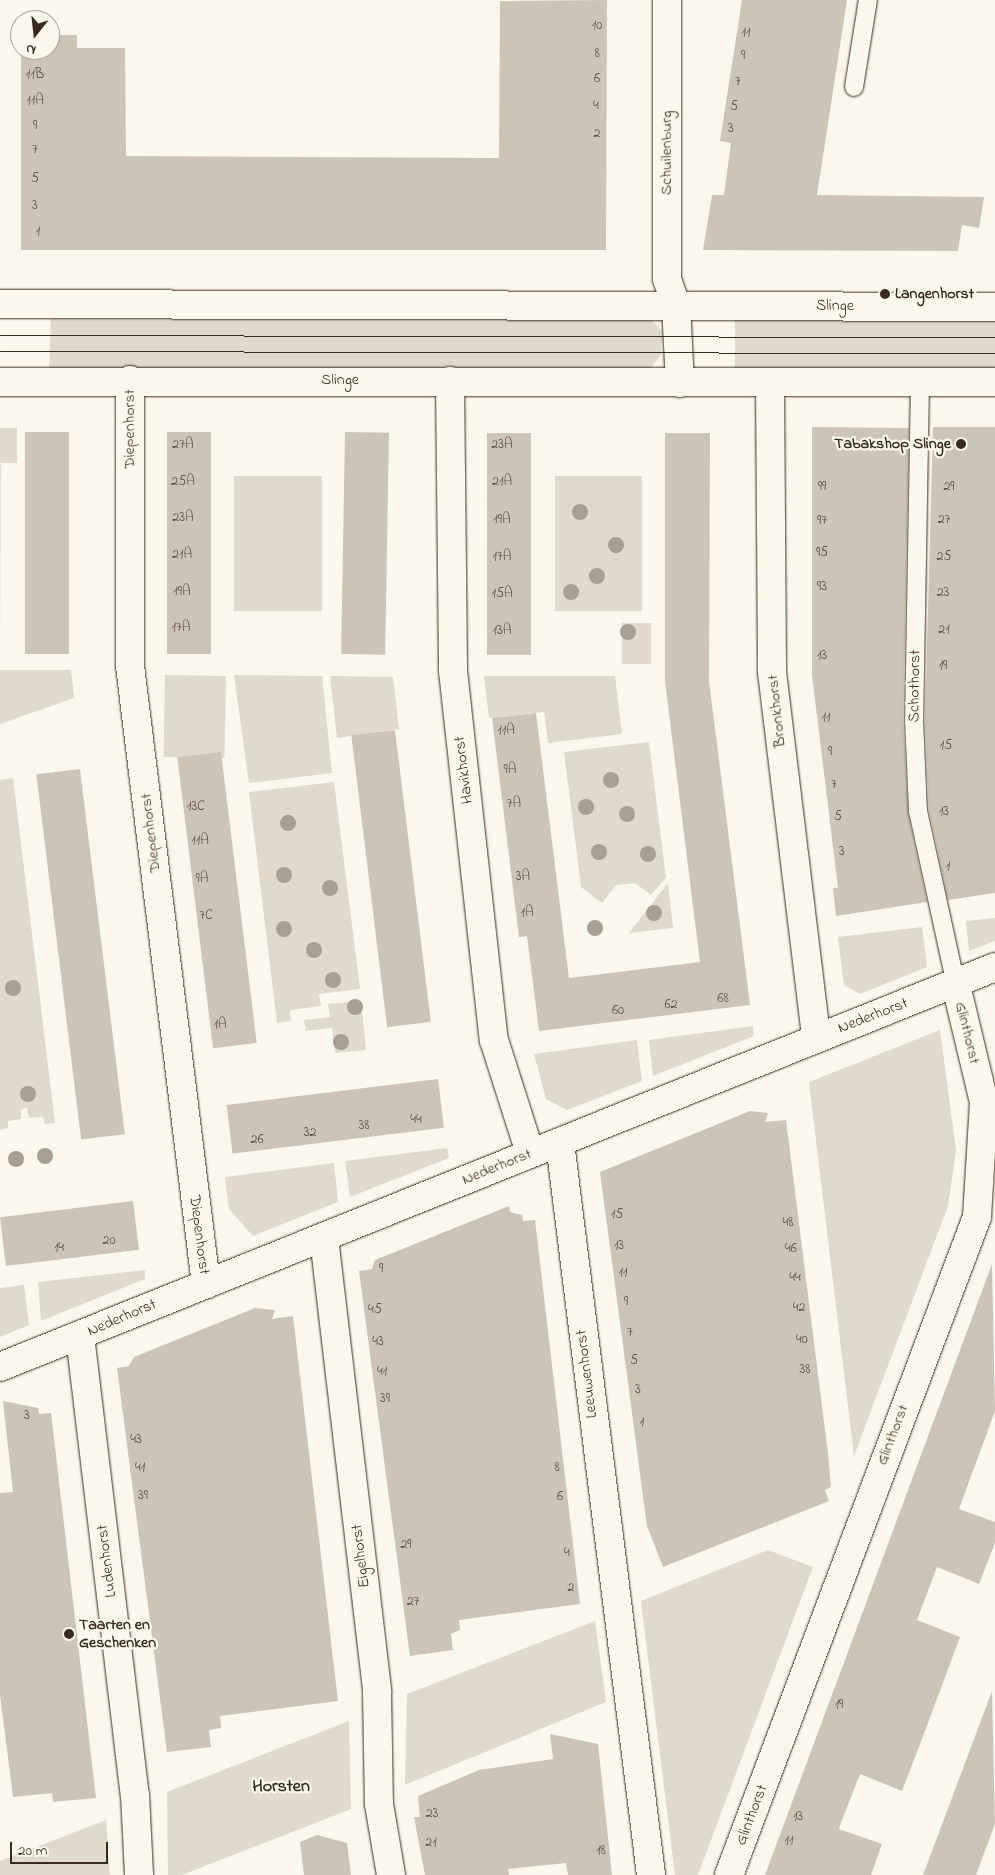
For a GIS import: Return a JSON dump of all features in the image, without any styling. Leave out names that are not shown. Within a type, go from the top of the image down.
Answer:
[{"type":"street","name":"Schuilenburg","points":[[666,0],[667,279],[676,305]]},
{"type":"street","name":"Slinge","points":[[0,304],[995,307]]},
{"type":"street","points":[[676,305],[680,383]]},
{"type":"street","name":"Slinge","points":[[0,382],[130,380],[450,380],[680,383],[995,382]]},
{"type":"street","name":"Diepenhorst","points":[[130,380],[130,666],[206,1284]]},
{"type":"street","name":"Havikhorst","points":[[450,380],[452,671],[494,1040],[530,1153]]},
{"type":"street","name":"Bronkhorst","points":[[770,382],[772,672],[816,1038]]},
{"type":"street","name":"Nederhorst","points":[[0,1368],[816,1038],[956,985],[995,967]]},
{"type":"street","name":"Glinthorst","points":[[729,1875],[977,1217],[984,1102],[956,985]]},
{"type":"street","name":"Leeuwenhorst","points":[[560,1143],[615,1606],[651,1875]]},
{"type":"street","name":"Eigelhorst","points":[[324,1238],[377,1692],[379,1804],[391,1875]]},
{"type":"street","name":"Ludenhorst","points":[[80,1336],[135,1794],[139,1875]]},
{"type":"lane","points":[[854,87],[868,0]]},
{"type":"lane","name":"Schothorst","points":[[920,382],[914,720],[918,811],[956,985]]},
{"type":"shaded area","points":[[735,314],[995,314],[995,373],[735,373]]},
{"type":"shaded area","points":[[51,315],[648,315],[662,332],[661,355],[646,374],[49,373]]},
{"type":"shaded area","points":[[0,428],[17,428],[17,463],[1,463],[1,659]]},
{"type":"shaded area","points":[[234,476],[322,476],[322,611],[234,611]]},
{"type":"shaded area","points":[[555,476],[642,476],[642,611],[555,611]]},
{"type":"shaded area","points":[[622,623],[651,623],[651,664],[622,664]]},
{"type":"shaded area","points":[[0,670],[71,670],[74,698],[0,724]]},
{"type":"shaded area","points":[[165,675],[226,676],[225,758],[164,757]]},
{"type":"shaded area","points":[[234,675],[322,676],[332,773],[249,783]]},
{"type":"shaded area","points":[[330,676],[393,677],[399,729],[337,738]]},
{"type":"shaded area","points":[[484,676],[615,676],[622,734],[548,743],[544,712],[489,718]]},
{"type":"shaded area","points":[[649,742],[666,878],[651,895],[635,883],[616,885],[602,903],[581,887],[564,752]]},
{"type":"shaded area","points":[[13,778],[55,1123],[45,1124],[43,1117],[29,1118],[27,1108],[21,1109],[21,1119],[8,1121],[8,1128],[0,1130],[0,780]]},
{"type":"shaded area","points":[[334,782],[360,989],[319,994],[321,1006],[290,1010],[291,1021],[277,1023],[249,792]]},
{"type":"shaded area","points":[[668,883],[673,928],[629,933]]},
{"type":"shaded area","points":[[995,918],[995,941],[969,951],[966,921]]},
{"type":"shaded area","points":[[922,927],[927,967],[860,994],[844,985],[838,937]]},
{"type":"shaded area","points":[[361,1001],[366,1050],[335,1053],[332,1028],[306,1031],[304,1020],[330,1017],[328,1004]]},
{"type":"shaded area","points":[[753,1026],[754,1036],[653,1076],[649,1040]]},
{"type":"shaded area","points":[[940,1030],[956,1150],[948,1206],[854,1456],[809,1082]]},
{"type":"shaded area","points":[[637,1040],[642,1081],[567,1110],[546,1099],[534,1054]]},
{"type":"shaded area","points":[[447,1148],[449,1158],[350,1197],[345,1161]]},
{"type":"shaded area","points":[[334,1163],[338,1202],[253,1236],[229,1209],[225,1177]]},
{"type":"shaded area","points":[[145,1270],[145,1279],[41,1321],[38,1282]]},
{"type":"shaded area","points":[[24,1285],[29,1325],[0,1337],[0,1288]]},
{"type":"shaded area","points":[[768,1550],[813,1567],[698,1875],[675,1875],[641,1601]]},
{"type":"shaded area","points":[[595,1621],[606,1702],[405,1785],[407,1694]]},
{"type":"shaded area","points":[[349,1721],[351,1809],[182,1875],[168,1875],[167,1792]]},
{"type":"shaded area","points":[[106,1820],[110,1875],[0,1875],[0,1861]]},
{"type":"building","points":[[607,0],[606,250],[21,250],[21,60],[60,60],[60,35],[77,35],[77,48],[125,48],[126,156],[499,158],[500,1]]},
{"type":"building","points":[[742,0],[847,0],[817,195],[984,197],[979,228],[962,225],[958,251],[703,250],[712,195],[724,195],[731,143],[720,141]]},
{"type":"building","points":[[812,427],[909,428],[903,720],[908,813],[927,902],[836,916],[833,888],[838,888],[812,675]]},
{"type":"building","points":[[933,427],[995,427],[995,893],[948,900],[929,810],[925,720]]},
{"type":"building","points":[[25,432],[69,432],[69,654],[25,654]]},
{"type":"building","points":[[167,432],[211,432],[211,654],[167,654]]},
{"type":"building","points":[[345,432],[389,433],[385,655],[341,654]]},
{"type":"building","points":[[487,433],[531,433],[531,655],[487,655]]},
{"type":"building","points":[[665,433],[710,433],[709,681],[750,1005],[539,1031],[527,936],[519,937],[492,718],[536,713],[569,978],[700,962],[665,681]]},
{"type":"building","points":[[395,730],[431,1022],[387,1027],[351,735]]},
{"type":"building","points":[[221,752],[257,1043],[213,1048],[177,757]]},
{"type":"building","points":[[80,769],[125,1134],[81,1140],[36,774]]},
{"type":"building","points":[[438,1079],[444,1128],[233,1154],[227,1105]]},
{"type":"building","points":[[750,1111],[768,1113],[765,1122],[786,1120],[828,1454],[831,1487],[825,1490],[829,1501],[663,1567],[647,1526],[600,1172]]},
{"type":"building","points":[[133,1201],[139,1250],[6,1266],[0,1217]]},
{"type":"building","points":[[509,1206],[510,1212],[522,1215],[523,1221],[535,1220],[580,1604],[459,1620],[460,1630],[451,1634],[453,1650],[410,1656],[359,1271],[372,1269],[375,1260]]},
{"type":"building","points":[[992,1264],[995,1411],[959,1509],[995,1522],[995,1543],[979,1584],[937,1567],[917,1620],[960,1637],[925,1731],[902,1791],[860,1774],[842,1820],[839,1829],[882,1844],[871,1875],[765,1875]]},
{"type":"building","points":[[255,1308],[275,1310],[272,1319],[293,1316],[338,1701],[220,1716],[221,1728],[209,1730],[211,1747],[167,1752],[117,1368],[129,1366],[134,1357]]},
{"type":"building","points":[[3,1401],[38,1408],[39,1414],[51,1413],[96,1798],[53,1802],[52,1793],[13,1797],[0,1695],[0,1493],[13,1492]]},
{"type":"building","points":[[992,1691],[995,1824],[976,1875],[923,1875]]},
{"type":"building","points":[[550,1734],[598,1744],[612,1875],[568,1875],[566,1863],[508,1869],[509,1875],[425,1875],[414,1817],[420,1817],[418,1796],[479,1770],[553,1759]]},
{"type":"building","points":[[317,1835],[347,1843],[351,1875],[304,1875],[300,1842]]},
{"type":"tram line","points":[[0,335],[995,337]]},
{"type":"tram line","points":[[0,351],[995,353]]},
{"type":"place","name":"Langenhorst","points":[[885,294]]},
{"type":"place","name":"Tabakshop Slinge","points":[[961,444]]},
{"type":"place","name":"Taarten en Geschenken","points":[[69,1634]]},
{"type":"district","name":"Horsten","points":[[281,1787]]}]
